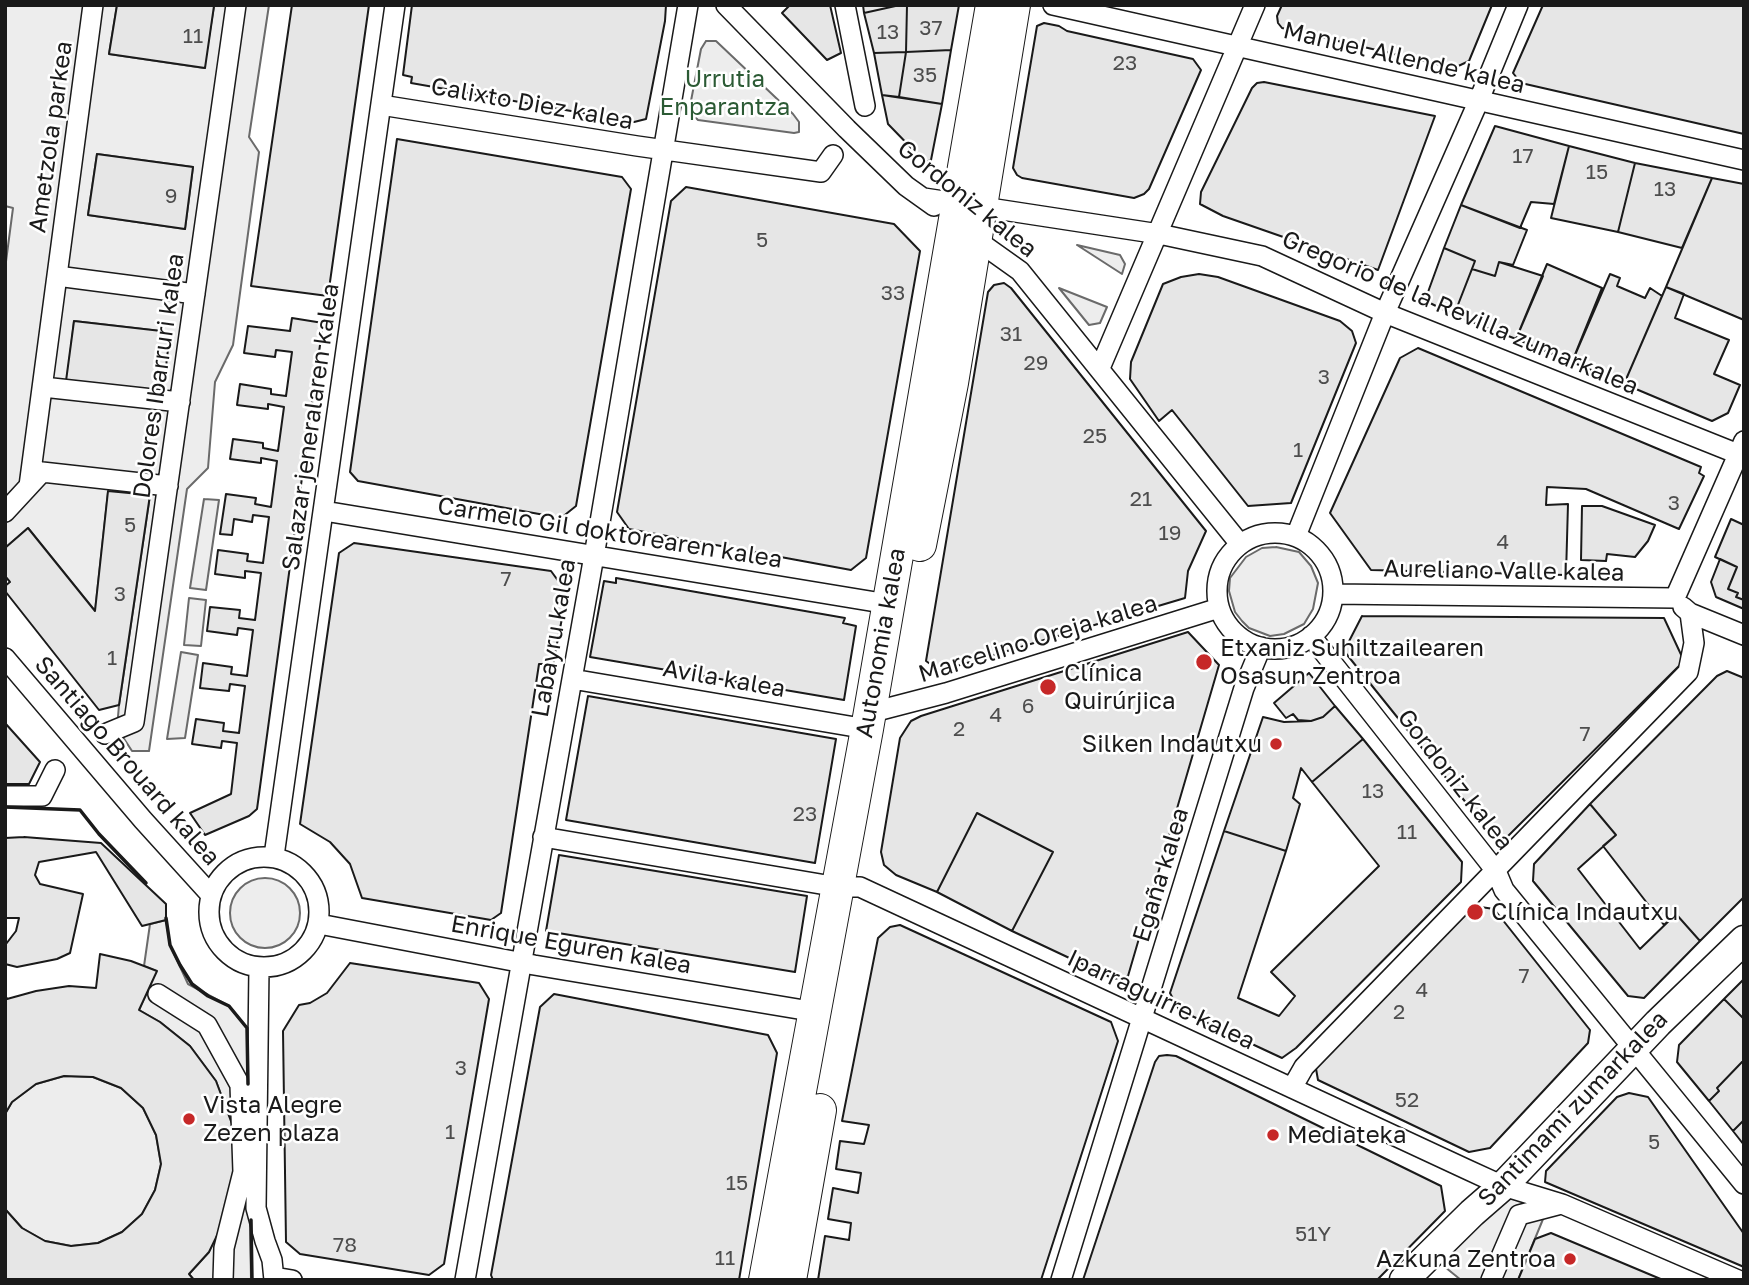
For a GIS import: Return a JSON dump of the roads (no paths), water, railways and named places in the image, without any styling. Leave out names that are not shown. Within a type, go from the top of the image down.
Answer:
[{"type":"main road","name":"Autonomia kalea","points":[[875,717],[952,383],[966,218],[992,5]]},
{"type":"main road","name":"Autonomia kalea","points":[[790,1280],[875,717],[888,604],[966,218],[1014,5]]},
{"type":"main road","name":"Autonomia kalea","points":[[765,1280],[816,1012],[849,887]]},
{"type":"street","name":"Ametzola parkea","points":[[29,486],[93,5]]},
{"type":"street","name":"Dolores Ibarruri kalea","points":[[104,734],[134,722],[236,5]]},
{"type":"street","name":"Salazar jeneralaren kalea","points":[[274,856],[395,5]]},
{"type":"street","name":"Labayru kalea","points":[[465,1280],[688,5]]},
{"type":"street","name":"Gordoniz kalea","points":[[726,5],[906,186],[924,198],[966,218],[1020,271],[1240,544]]},
{"type":"street","points":[[845,5],[865,106]]},
{"type":"street","points":[[1100,369],[1159,234],[1231,44],[1255,5]]},
{"type":"street","points":[[1296,536],[1385,313],[1518,5]]},
{"type":"street","name":"Manuel Allende kalea","points":[[1063,7],[1744,160]]},
{"type":"street","name":"Calixto Diez kalea","points":[[382,105],[821,172],[833,155]]},
{"type":"street","name":"Gregorio de la Revilla zumarkalea","points":[[966,218],[1159,234],[1262,256],[1385,313],[1741,448]]},
{"type":"street","points":[[57,276],[195,294]]},
{"type":"street","points":[[43,387],[180,402]]},
{"type":"street","points":[[1741,448],[1675,598],[1690,614],[1744,635]]},
{"type":"street","points":[[5,512],[42,472],[168,486]]},
{"type":"street","name":"Carmelo Gil doktorearen kalea","points":[[324,510],[888,604]]},
{"type":"street","points":[[1261,534],[1296,536],[1312,546],[1324,559],[1331,576],[1333,594],[1330,610],[1311,636],[1296,645],[1278,649],[1261,647],[1239,637],[1224,619],[1219,608],[1217,590],[1220,573],[1227,557],[1240,544],[1261,534]]},
{"type":"street","name":"Aureliano Valle kalea","points":[[1333,594],[1675,598]]},
{"type":"street","name":"Marcelino Oreja kalea","points":[[875,717],[1219,608]]},
{"type":"street","points":[[1292,1088],[1304,1067],[1688,673],[1694,643],[1690,614]]},
{"type":"street","name":"Gordoniz kalea","points":[[1311,636],[1496,871],[1504,890],[1744,1184]]},
{"type":"street","name":"Egaña kalea","points":[[1061,1280],[1244,688],[1261,647]]},
{"type":"street","name":"Santiago Brouard kalea","points":[[5,658],[143,820],[211,895]]},
{"type":"street","name":"Avila kalea","points":[[572,679],[875,717]]},
{"type":"street","points":[[5,796],[42,796],[55,770]]},
{"type":"street","name":"Iparraguirre kalea","points":[[542,838],[849,887],[1503,1186],[1562,1204],[1738,1280]]},
{"type":"street","points":[[274,856],[291,863],[310,881],[320,906],[318,924],[313,939],[303,952],[290,961],[259,967],[243,963],[229,955],[218,943],[211,928],[211,895],[218,880],[243,860],[274,856]]},
{"type":"street","name":"Enrique Eguren kalea","points":[[318,924],[520,963],[816,1012]]},
{"type":"street","name":"Santimami zumarkalea","points":[[1404,1280],[1503,1186],[1633,1048],[1744,940]]},
{"type":"street","points":[[259,967],[257,1208],[265,1241],[280,1279]]},
{"type":"street","points":[[158,994],[207,1025],[240,1085],[243,1172],[223,1248],[223,1280]]},
{"type":"street","points":[[1491,1280],[1519,1214],[1562,1204]]},
{"type":"place","name":"Etxaniz Suhiltzailearen Osasun Zentroa","points":[[1204,662]]},
{"type":"place","name":"Clínica Quirúrjica","points":[[1048,687]]},
{"type":"place","name":"Silken Indautxu","points":[[1276,744]]},
{"type":"place","name":"Clínica Indautxu","points":[[1475,912]]},
{"type":"place","name":"Vista Alegre Zezen plaza","points":[[189,1119]]},
{"type":"place","name":"Mediateka","points":[[1273,1135]]},
{"type":"place","name":"Azkuna Zentroa","points":[[1570,1259]]},
{"type":"park label","name":"Urrutia Enparantza","points":[[725,93]]}]
